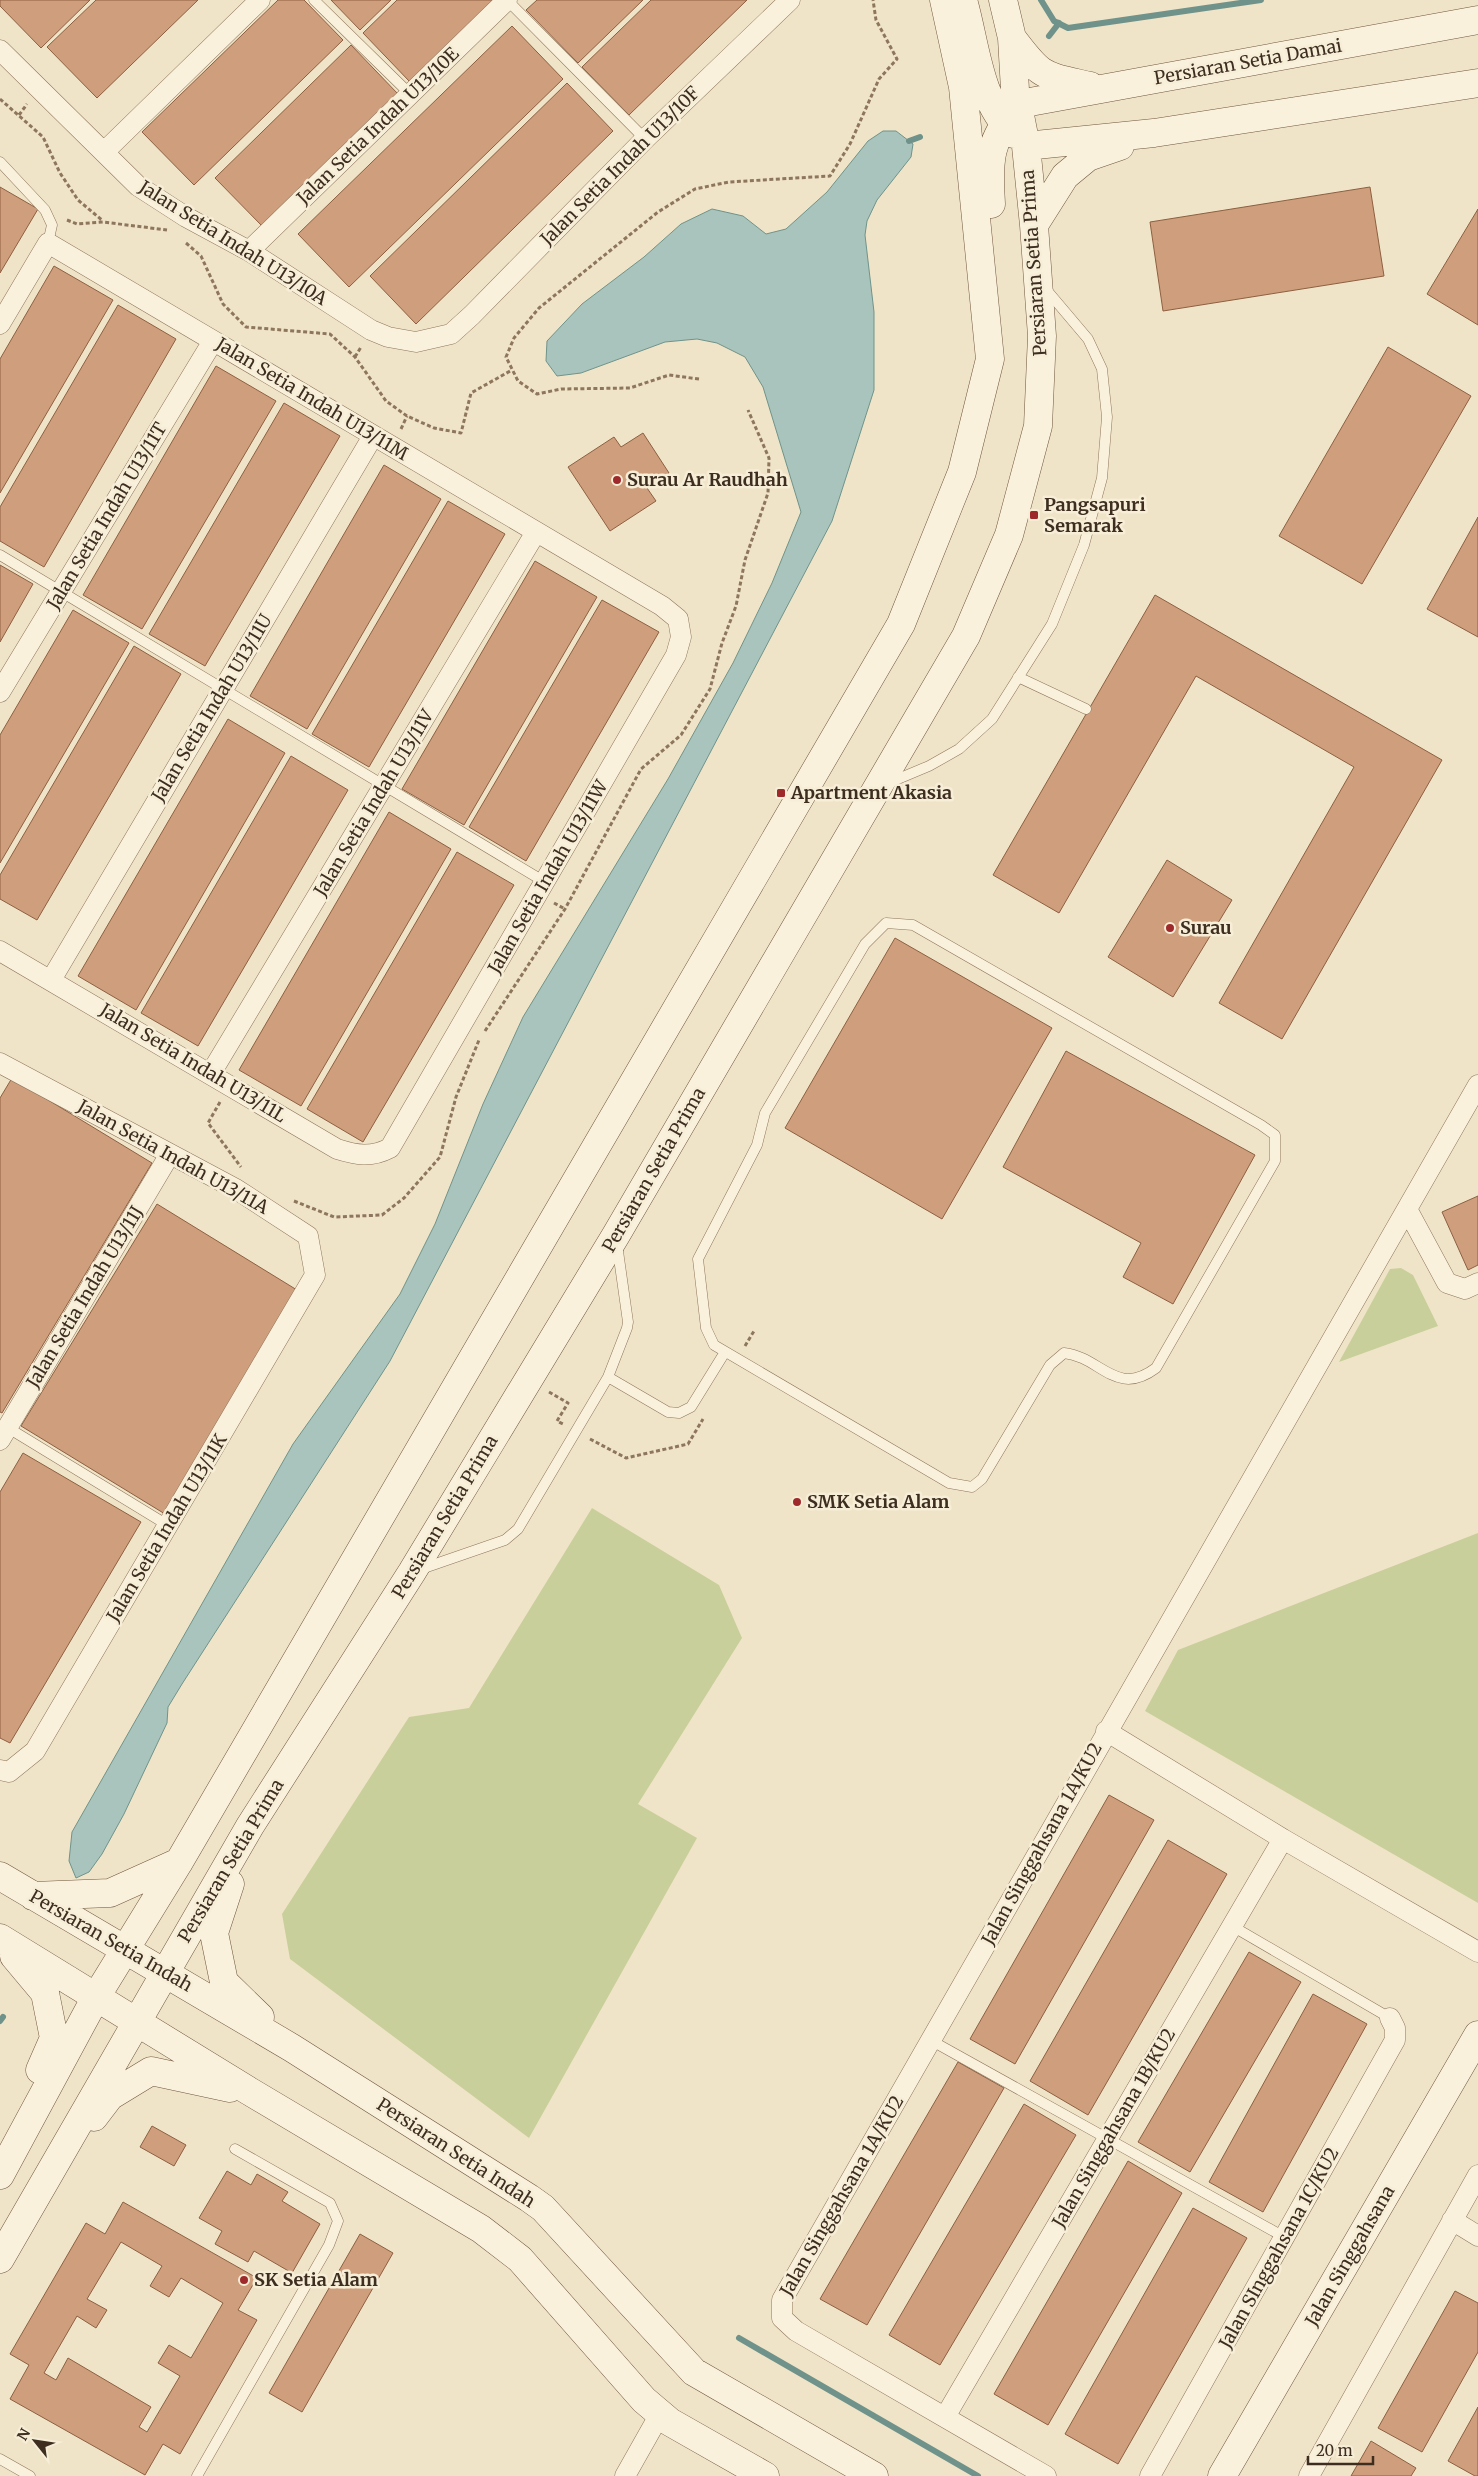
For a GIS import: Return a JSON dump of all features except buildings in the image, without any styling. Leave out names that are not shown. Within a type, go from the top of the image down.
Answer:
[{"type":"street","points":[[104,152],[260,0]]},
{"type":"street","name":"Jalan Setia Indah U13/10E","points":[[249,251],[507,0]]},
{"type":"street","name":"Jalan Setia Indah U13/10F","points":[[451,334],[645,139],[790,0]]},
{"type":"street","points":[[944,0],[963,87],[990,359]]},
{"type":"street","points":[[0,2175],[96,1997],[179,1862],[901,624],[962,472],[990,359],[1000,297],[998,271],[992,242],[989,162],[1011,114],[980,73],[963,0]]},
{"type":"street","name":"Persiaran Setia Prima","points":[[0,2259],[250,1826],[412,1572],[616,1235],[966,636],[1009,534],[1038,426],[1042,336],[1034,225],[1026,146],[1011,114],[1016,90],[1012,38],[1003,0]]},
{"type":"street","name":"Persiaran Setia Damai","points":[[1011,114],[1104,88],[1478,20]]},
{"type":"street","points":[[1012,38],[1033,66],[1042,74],[1104,88]]},
{"type":"street","name":"Jalan Setia Indah U13/10A","points":[[0,50],[138,186],[186,217],[249,251],[371,330],[388,337],[416,342],[451,334]]},
{"type":"street","points":[[1026,146],[1154,133],[1478,82]]},
{"type":"street","points":[[1034,225],[1065,176],[1088,157],[1154,133]]},
{"type":"street","points":[[0,324],[48,243]]},
{"type":"street","name":"Jalan Setia Indah U13/11M","points":[[48,243],[662,606]]},
{"type":"street","name":"Jalan Setia Indah U13/11T","points":[[0,692],[213,341]]},
{"type":"street","name":"Jalan Setia Indah U13/11U","points":[[52,980],[373,436]]},
{"type":"street","name":"Jalan Setia Indah U13/11V","points":[[212,1073],[536,532]]},
{"type":"street","name":"Jalan Setia Indah U13/11W","points":[[390,1148],[676,655],[681,637],[678,619],[662,606]]},
{"type":"street","name":"Jalan Setia Indah U13/11L","points":[[0,951],[212,1073],[337,1149],[357,1156],[378,1154],[390,1148]]},
{"type":"street","name":"Jalan Setia Indah U13/11A","points":[[1,1065],[236,1189],[308,1236],[315,1276]]},
{"type":"street","points":[[1106,1731],[1478,1085]]},
{"type":"street","name":"Jalan Setia Indah U13/11J","points":[[3,1430],[170,1154]]},
{"type":"street","points":[[1407,1209],[1447,1283],[1465,1289],[1478,1283]]},
{"type":"street","name":"Jalan Setia Indah U13/11K","points":[[4,1771],[35,1751],[315,1276]]},
{"type":"street","name":"Jalan Singgahsana 1A/KU2","points":[[945,2417],[796,2331],[782,2318],[782,2300],[932,2041],[1106,1731],[1283,1838],[1478,1952]]},
{"type":"street","points":[[250,1826],[214,1933],[224,1982],[292,2048]]},
{"type":"street","name":"Jalan Singgahsana 1B/KU2","points":[[945,2417],[1283,1838]]},
{"type":"street","points":[[33,1896],[110,1893],[179,1862]]},
{"type":"street","name":"Persiaran Setia Indah","points":[[0,1876],[292,2048],[543,2208],[694,2372],[874,2476]]},
{"type":"street","points":[[0,1938],[249,2091],[480,2229],[520,2258],[644,2400],[660,2414],[765,2476]]},
{"type":"street","points":[[0,1938],[45,1993],[54,2038],[0,2163]]},
{"type":"street","name":"Jalan SInggahsana 1C/KU2","points":[[1150,2476],[1286,2238],[1395,2040],[1396,2028],[1390,2018]]},
{"type":"street","name":"Jalan Singgahsana","points":[[1222,2476],[1478,2035]]},
{"type":"street","points":[[56,2165],[110,2096],[151,2071],[249,2091]]},
{"type":"street","points":[[1308,2476],[1478,2175]]},
{"type":"street","points":[[1452,2220],[1478,2236]]},
{"type":"street","points":[[625,2476],[660,2414]]},
{"type":"street","points":[[945,2417],[1046,2476]]},
{"type":"lane","points":[[314,0],[410,94]]},
{"type":"lane","points":[[507,0],[645,139]]},
{"type":"lane","points":[[0,162],[45,210],[52,225],[48,243]]},
{"type":"lane","points":[[877,788],[929,766],[959,749],[992,719],[1052,624],[1084,545],[1102,478],[1107,417],[1102,369],[1088,339],[1037,279]]},
{"type":"lane","points":[[0,555],[385,784],[545,882]]},
{"type":"lane","points":[[1018,677],[1086,709]]},
{"type":"lane","points":[[886,923],[914,925],[1261,1125],[1275,1135],[1275,1161],[1156,1368],[1134,1380],[1123,1380],[1113,1377],[1077,1355],[1064,1353],[1050,1365],[982,1479],[972,1487],[949,1483],[725,1352],[714,1345],[706,1328],[698,1260],[757,1145],[764,1113],[865,944],[886,923]]},
{"type":"lane","points":[[412,1572],[505,1540],[518,1529],[608,1377],[628,1322],[616,1235]]},
{"type":"lane","points":[[608,1377],[668,1412],[679,1413],[691,1407],[725,1352]]},
{"type":"lane","points":[[3,1430],[168,1526]]},
{"type":"lane","points":[[1232,1926],[1390,2018]]},
{"type":"lane","points":[[932,2041],[1286,2238]]},
{"type":"lane","points":[[197,2476],[329,2245],[338,2221],[330,2203],[235,2149]]},
{"type":"lane","points":[[0,2458],[30,2476]]},
{"type":"path","points":[[699,379],[669,375],[630,388],[561,389],[537,394],[518,382],[506,357],[514,338],[539,308],[658,212],[695,189],[729,182],[830,176],[850,144],[879,79],[897,59],[876,20],[873,0]]},
{"type":"path","points":[[0,99],[43,137],[60,174],[78,200],[103,222]]},
{"type":"path","points":[[77,224],[103,222],[173,231]]},
{"type":"path","points":[[201,256],[222,304],[246,327],[330,334],[355,357],[386,401],[407,416],[434,428],[461,433],[470,393],[512,370]]},
{"type":"path","points":[[289,1198],[334,1217],[382,1215],[419,1183],[440,1157],[456,1097],[479,1038],[565,908],[641,769],[680,734],[710,688],[722,643],[736,606],[744,560],[768,493],[769,458],[748,410]]},
{"type":"path","points":[[208,1123],[241,1168]]},
{"type":"green space","points":[[1401,1268],[1413,1275],[1438,1326],[1339,1362],[1390,1269]]},
{"type":"green space","points":[[592,1508],[719,1585],[742,1638],[638,1804],[697,1838],[529,2138],[290,1959],[282,1914],[409,1717],[469,1708]]},
{"type":"green space","points":[[1478,1533],[1478,1903],[1145,1711],[1178,1650]]},
{"type":"water","points":[[883,131],[896,131],[913,144],[911,157],[877,200],[867,221],[865,235],[874,312],[874,390],[832,521],[390,1361],[168,1707],[167,1723],[124,1814],[102,1854],[89,1872],[76,1878],[69,1861],[72,1832],[293,1444],[400,1294],[435,1224],[483,1104],[523,1017],[668,779],[733,663],[772,583],[801,512],[763,387],[745,357],[717,343],[697,339],[665,342],[581,373],[557,376],[546,361],[547,341],[582,304],[644,257],[681,224],[712,209],[743,216],[766,234],[786,229],[827,192],[868,141]]},
{"type":"waterway","points":[[1041,0],[1054,21],[1068,28],[1261,0]]},
{"type":"waterway","points":[[1049,36],[1059,23]]},
{"type":"waterway","points":[[909,141],[920,137]]},
{"type":"waterway","points":[[0,2021],[3,2017]]},
{"type":"waterway","points":[[739,2338],[978,2476]]},
{"type":"place","name":"Surau Ar Raudhah","points":[[617,480]]},
{"type":"place","name":"Pangsapuri Semarak","points":[[1034,515]]},
{"type":"place","name":"Apartment Akasia","points":[[781,793]]},
{"type":"place","name":"Surau","points":[[1170,928]]},
{"type":"place","name":"SMK Setia Alam","points":[[797,1502]]},
{"type":"place","name":"SK Setia Alam","points":[[244,2280]]}]
